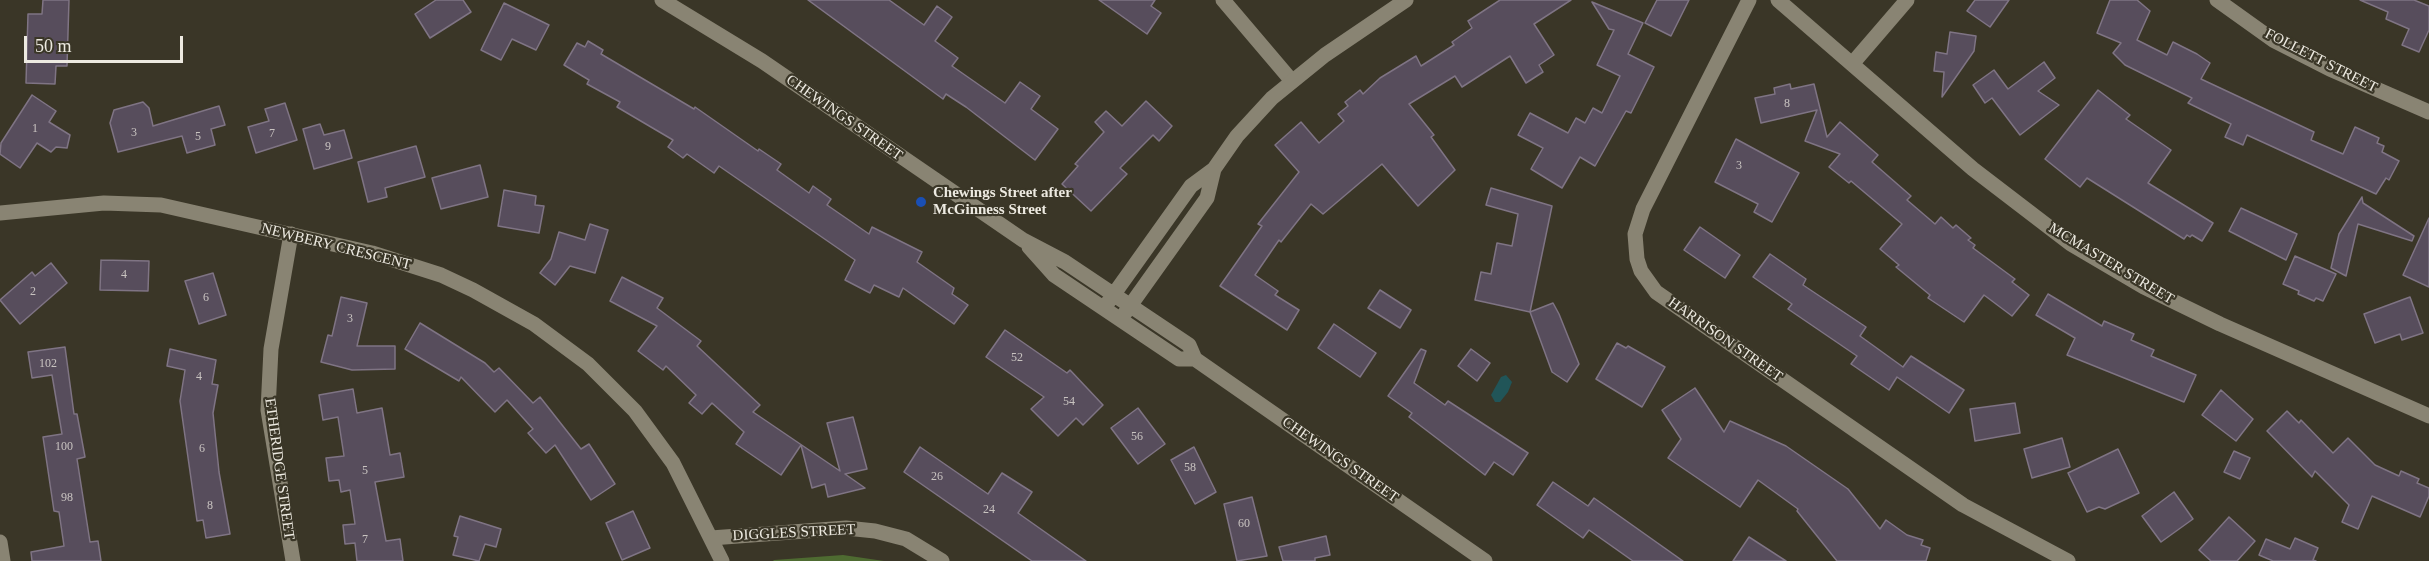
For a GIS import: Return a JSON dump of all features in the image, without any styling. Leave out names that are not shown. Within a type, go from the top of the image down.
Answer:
[{"type":"street","name":"CHEWINGS STREET","points":[[662,0],[762,62],[1023,240],[1065,262],[1189,345],[1195,359],[1485,561]]},
{"type":"street","points":[[1223,0],[1291,80]]},
{"type":"street","points":[[1104,308],[1191,186],[1214,169],[1237,136],[1291,80],[1406,0]]},
{"type":"street","name":"HARRISON STREET","points":[[1749,0],[1643,209],[1635,234],[1641,271],[1656,292],[1963,505],[2068,561]]},
{"type":"street","name":"MCMASTER STREET","points":[[1778,0],[2005,195],[2072,244],[2144,287],[2220,324],[2429,416]]},
{"type":"street","points":[[1852,64],[1907,0]]},
{"type":"street","name":"FOLLETT STREET","points":[[2217,0],[2273,40],[2330,69],[2429,112]]},
{"type":"street","points":[[1120,319],[1207,198],[1214,169]]},
{"type":"street","name":"NEWBERY CRESCENT","points":[[0,213],[104,203],[161,205],[372,253],[441,275],[473,290],[534,324],[588,364],[635,411],[673,463],[722,561]]},
{"type":"street","name":"ETHERIDGE STREET","points":[[291,234],[269,359],[268,410],[293,561]]},
{"type":"street","name":"CHEWINGS STREET","points":[[1023,240],[1054,275],[1179,359],[1195,359]]},
{"type":"street","name":"DIGGLES STREET","points":[[711,538],[846,528],[875,531],[906,539],[942,561]]},
{"type":"street","points":[[0,542],[3,561]]},
{"type":"green space","points":[[843,555],[884,561],[773,561],[774,560]]},
{"type":"water","points":[[1506,375],[1512,382],[1508,392],[1500,402],[1495,402],[1491,395],[1501,377]]},
{"type":"building","points":[[43,0],[69,0],[67,66],[56,66],[55,84],[26,83],[28,14],[42,14]]},
{"type":"building","points":[[436,0],[463,0],[471,12],[430,38],[415,14]]},
{"type":"building","points":[[808,0],[889,0],[924,25],[937,6],[952,17],[935,41],[958,58],[952,66],[1005,103],[1020,82],[1040,96],[1031,109],[1058,129],[1035,160],[966,107],[946,94],[943,99]]},
{"type":"building","points":[[1099,0],[1155,0],[1151,6],[1161,13],[1147,34]]},
{"type":"building","points":[[1500,0],[1571,0],[1534,24],[1554,55],[1539,65],[1543,72],[1526,83],[1510,56],[1462,87],[1455,76],[1409,104],[1434,135],[1431,137],[1455,170],[1418,206],[1382,164],[1323,214],[1311,204],[1281,242],[1279,240],[1255,275],[1278,291],[1275,295],[1299,310],[1287,330],[1220,286],[1262,226],[1258,224],[1299,172],[1275,145],[1301,122],[1319,143],[1344,121],[1338,114],[1348,106],[1345,102],[1360,90],[1363,94],[1380,78],[1416,56],[1421,66],[1454,45],[1452,42],[1472,28],[1468,21]]},
{"type":"building","points":[[1657,0],[1689,0],[1671,36],[1645,23]]},
{"type":"building","points":[[1975,0],[2009,0],[1990,27],[1967,11]]},
{"type":"building","points":[[2110,0],[2137,0],[2150,11],[2137,40],[2167,55],[2173,42],[2197,54],[2210,63],[2201,79],[2314,132],[2311,140],[2343,154],[2355,127],[2379,138],[2377,143],[2384,146],[2382,152],[2399,161],[2389,180],[2386,178],[2376,194],[2247,135],[2243,145],[2225,137],[2231,124],[2188,103],[2192,98],[2125,65],[2113,53],[2121,43],[2097,33]]},
{"type":"building","points":[[2360,0],[2414,0],[2429,6],[2429,30],[2419,52],[2402,45],[2409,29],[2386,19],[2388,12]]},
{"type":"building","points":[[1592,2],[1643,23],[1628,54],[1654,67],[1631,113],[1626,111],[1595,166],[1580,157],[1562,188],[1531,169],[1543,148],[1518,135],[1530,113],[1568,133],[1576,118],[1585,123],[1593,108],[1602,113],[1620,76],[1597,65],[1614,30],[1609,29]]},
{"type":"building","points":[[504,3],[549,25],[536,50],[512,39],[501,60],[481,50]]},
{"type":"building","points":[[1950,32],[1976,36],[1974,51],[1942,97],[1944,72],[1934,71],[1936,52],[1947,54]]},
{"type":"building","points":[[588,41],[603,50],[601,54],[694,109],[695,107],[758,151],[759,149],[781,164],[777,170],[809,193],[813,186],[831,199],[827,205],[869,234],[872,227],[922,252],[917,262],[954,288],[952,294],[968,305],[954,324],[903,288],[899,297],[874,285],[870,293],[845,280],[855,260],[719,166],[714,173],[687,154],[683,158],[668,147],[673,140],[617,107],[620,102],[587,84],[589,80],[564,65],[577,43],[585,47]]},
{"type":"building","points":[[2044,62],[2055,78],[2038,91],[2059,105],[2020,135],[1992,98],[1985,103],[1973,85],[1994,70],[2008,89]]},
{"type":"building","points":[[1790,84],[1791,89],[1814,84],[1827,137],[1840,122],[1878,155],[1872,162],[1911,196],[1907,200],[1935,224],[1941,217],[1953,228],[1956,225],[1971,238],[1968,240],[1975,245],[1973,248],[2015,279],[2012,282],[2029,295],[2012,316],[1984,295],[1964,322],[1928,298],[1930,295],[1896,267],[1899,265],[1880,249],[1902,224],[1851,181],[1849,183],[1829,167],[1840,154],[1805,141],[1817,110],[1761,123],[1755,98],[1775,94],[1774,88]]},
{"type":"building","points":[[2098,90],[2130,115],[2126,119],[2171,150],[2148,183],[2213,223],[2202,241],[2192,235],[2190,237],[2187,235],[2184,239],[2087,178],[2080,187],[2045,159]]},
{"type":"building","points":[[32,95],[56,111],[49,122],[70,135],[67,148],[56,147],[51,152],[37,143],[20,168],[0,154],[1,143]]},
{"type":"building","points":[[1146,101],[1172,126],[1159,141],[1153,135],[1120,168],[1127,174],[1091,211],[1062,184],[1078,166],[1075,164],[1104,132],[1095,122],[1106,111],[1122,126]]},
{"type":"building","points":[[143,102],[149,108],[153,126],[219,106],[225,125],[211,129],[215,145],[187,153],[182,136],[118,152],[110,123],[114,110]]},
{"type":"building","points":[[285,103],[297,140],[256,153],[248,127],[269,121],[265,109]]},
{"type":"building","points":[[320,124],[324,135],[344,130],[352,158],[314,169],[303,129]]},
{"type":"building","points":[[1736,139],[1799,173],[1772,222],[1754,212],[1758,204],[1715,182]]},
{"type":"building","points":[[416,146],[425,177],[385,188],[387,197],[368,202],[358,162]]},
{"type":"building","points":[[480,165],[488,197],[441,209],[432,178]]},
{"type":"building","points":[[1491,188],[1552,206],[1530,312],[1475,300],[1481,272],[1491,274],[1497,243],[1512,246],[1518,214],[1486,205]]},
{"type":"building","points":[[504,190],[536,196],[535,205],[544,206],[539,233],[498,226]]},
{"type":"building","points":[[2362,197],[2363,203],[2414,236],[2412,241],[2358,224],[2346,276],[2331,268],[2339,234]]},
{"type":"building","points":[[2241,208],[2297,234],[2286,260],[2229,231]]},
{"type":"building","points":[[2429,218],[2429,287],[2403,275]]},
{"type":"building","points":[[590,224],[608,230],[595,273],[570,266],[555,285],[540,273],[551,259],[559,232],[585,240]]},
{"type":"building","points":[[1700,227],[1740,255],[1725,278],[1684,250]]},
{"type":"building","points":[[1770,254],[1806,279],[1803,285],[1866,327],[1860,336],[1903,367],[1911,356],[1964,390],[1949,413],[1897,377],[1889,390],[1851,364],[1857,356],[1788,309],[1792,304],[1753,277]]},
{"type":"building","points":[[2295,256],[2336,274],[2323,301],[2316,298],[2314,301],[2283,284]]},
{"type":"building","points":[[101,260],[149,261],[148,291],[100,290]]},
{"type":"building","points":[[51,263],[67,283],[20,324],[0,300],[32,272],[35,276]]},
{"type":"building","points":[[213,273],[226,315],[199,324],[185,281]]},
{"type":"building","points":[[622,277],[663,298],[657,308],[701,341],[697,346],[760,405],[753,412],[840,471],[827,423],[853,417],[867,469],[845,474],[865,488],[828,497],[825,484],[812,488],[801,445],[781,475],[736,444],[744,432],[712,403],[702,414],[689,403],[696,395],[666,366],[663,370],[638,351],[657,326],[610,301]]},
{"type":"building","points":[[1380,290],[1411,310],[1400,328],[1368,308]]},
{"type":"building","points":[[2048,294],[2102,326],[2104,321],[2134,334],[2131,340],[2154,350],[2151,356],[2196,375],[2184,402],[2067,355],[2075,338],[2036,315]]},
{"type":"building","points":[[341,297],[367,303],[357,346],[395,346],[395,369],[352,370],[321,362],[328,335],[332,336]]},
{"type":"building","points":[[2410,297],[2423,333],[2402,340],[2400,334],[2375,343],[2364,314]]},
{"type":"building","points":[[1553,303],[1559,314],[1579,364],[1567,382],[1552,372],[1530,312]]},
{"type":"building","points":[[420,323],[485,363],[494,372],[499,368],[533,403],[540,397],[581,449],[589,444],[615,484],[591,500],[555,445],[546,453],[528,433],[533,429],[507,400],[495,412],[461,377],[459,381],[405,349]]},
{"type":"building","points":[[1334,324],[1376,353],[1360,377],[1318,348]]},
{"type":"building","points":[[1005,330],[1067,373],[1070,370],[1103,405],[1083,425],[1076,418],[1058,436],[1031,409],[1044,397],[986,357]]},
{"type":"building","points":[[1617,343],[1626,348],[1628,346],[1665,367],[1642,407],[1596,379]]},
{"type":"building","points":[[65,347],[74,414],[77,414],[85,457],[77,459],[90,542],[98,541],[101,561],[32,561],[31,552],[64,546],[59,512],[54,511],[43,437],[62,434],[52,375],[32,378],[28,352]]},
{"type":"building","points":[[170,349],[216,360],[212,384],[218,385],[213,413],[219,472],[230,534],[206,538],[203,520],[197,521],[180,401],[185,370],[167,366]]},
{"type":"building","points":[[1421,349],[1426,351],[1414,383],[1445,405],[1448,401],[1528,453],[1513,475],[1494,462],[1485,475],[1409,417],[1412,413],[1388,396]]},
{"type":"building","points":[[1471,349],[1490,363],[1477,381],[1458,366]]},
{"type":"building","points":[[1695,388],[1724,432],[1730,421],[1786,446],[1848,489],[1880,529],[1886,520],[1907,535],[1923,540],[1921,545],[1930,548],[1926,561],[1837,561],[1797,511],[1798,509],[1758,480],[1740,507],[1668,458],[1681,439],[1662,410]]},
{"type":"building","points":[[353,389],[357,413],[382,408],[390,455],[400,453],[404,477],[375,482],[386,541],[400,539],[403,561],[357,561],[355,543],[345,544],[343,525],[355,524],[350,490],[341,492],[339,480],[329,481],[326,458],[344,456],[338,417],[323,420],[319,395]]},
{"type":"building","points":[[2221,390],[2253,419],[2236,441],[2202,415]]},
{"type":"building","points":[[2015,403],[2020,433],[1975,441],[1970,409]]},
{"type":"building","points":[[1138,408],[1165,444],[1138,464],[1111,428]]},
{"type":"building","points":[[2287,411],[2299,423],[2301,420],[2333,453],[2348,438],[2375,465],[2399,476],[2401,471],[2419,479],[2417,483],[2429,488],[2429,496],[2420,517],[2372,496],[2358,529],[2342,522],[2349,505],[2315,471],[2312,477],[2267,431]]},
{"type":"building","points":[[2062,438],[2070,467],[2032,478],[2024,449]]},
{"type":"building","points":[[920,447],[988,494],[1002,473],[1032,492],[1018,513],[1086,561],[1032,561],[904,472]]},
{"type":"building","points":[[1194,447],[1216,492],[1195,504],[1171,460]]},
{"type":"building","points":[[2118,449],[2139,493],[2105,509],[2099,507],[2087,512],[2068,473]]},
{"type":"building","points":[[2234,451],[2250,458],[2240,479],[2224,472]]},
{"type":"building","points":[[1553,482],[1588,506],[1594,498],[1683,561],[1633,561],[1589,530],[1583,538],[1537,505]]},
{"type":"building","points":[[2174,492],[2193,519],[2161,542],[2142,516]]},
{"type":"building","points":[[1252,497],[1267,556],[1237,561],[1224,504]]},
{"type":"building","points":[[633,511],[650,548],[622,560],[606,523]]},
{"type":"building","points":[[460,516],[501,529],[496,547],[485,544],[479,561],[453,555],[458,537],[454,536]]},
{"type":"building","points":[[2229,517],[2255,541],[2237,561],[2211,561],[2199,550]]},
{"type":"building","points":[[1326,536],[1330,555],[1315,558],[1315,561],[1283,561],[1279,547]]},
{"type":"building","points":[[1749,537],[1786,561],[1733,561]]},
{"type":"building","points":[[2295,538],[2318,548],[2313,560],[2316,561],[2273,561],[2259,555],[2266,539],[2290,549]]},
{"type":"place","name":"Chewings Street after McGinness Street","points":[[921,202]]}]
